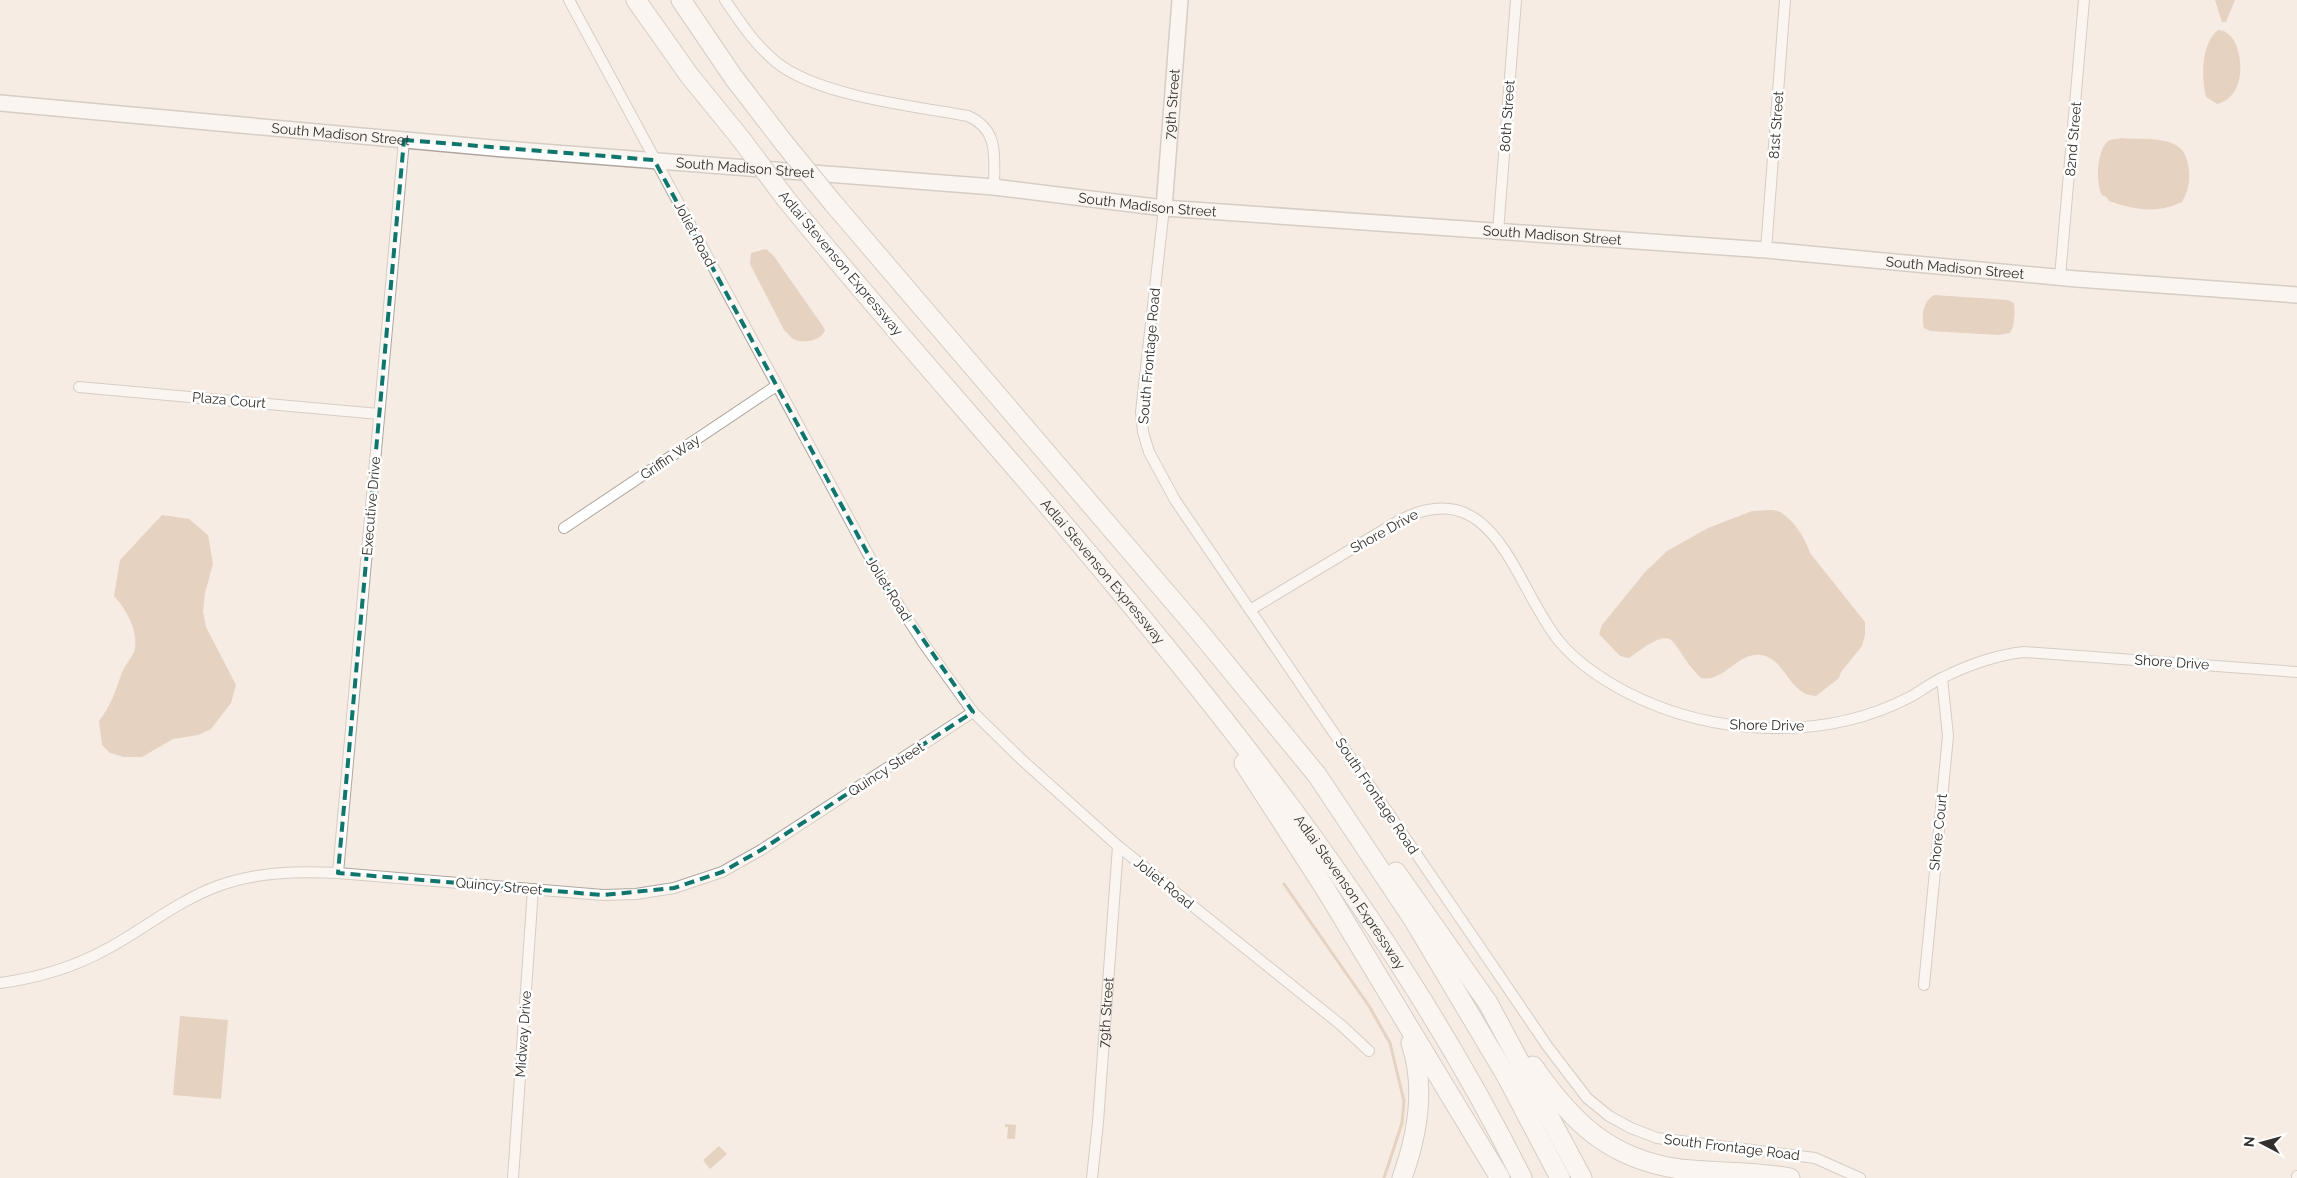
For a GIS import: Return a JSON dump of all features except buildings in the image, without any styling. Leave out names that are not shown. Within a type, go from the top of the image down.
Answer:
[{"type":"highway","name":"Adlai Stevenson Expressway","points":[[636,0],[689,75],[741,139],[786,199],[838,263],[1028,482],[1212,703],[1309,830],[1442,1032],[1522,1178]]},
{"type":"highway","points":[[681,0],[734,78],[833,203],[1370,834],[1565,1109],[1584,1128],[1610,1146],[1631,1156],[1679,1169],[1790,1178]]},
{"type":"highway","points":[[1212,703],[1224,738],[1248,770],[1326,890],[1500,1178]]},
{"type":"highway","points":[[1317,774],[1418,928],[1507,1077],[1560,1178]]},
{"type":"highway","points":[[1488,1003],[1582,1178]]},
{"type":"highway","points":[[1401,1013],[1418,1063],[1420,1096],[1418,1124],[1413,1148],[1402,1178]]},
{"type":"street","name":"Joliet Road","points":[[569,0],[881,578],[924,644],[973,712],[1049,785],[1118,846],[1341,1025],[1369,1051]]},
{"type":"street","points":[[725,0],[759,46],[792,74],[811,82],[879,100],[968,116],[980,121],[993,141],[994,187]]},
{"type":"street","name":"79th Street","points":[[1164,208],[1180,0]]},
{"type":"street","name":"80th Street","points":[[1498,232],[1516,0]]},
{"type":"street","name":"81st Street","points":[[1766,250],[1785,0]]},
{"type":"street","name":"82nd Street","points":[[2060,277],[2084,0]]},
{"type":"street","name":"South Madison Street","points":[[0,103],[404,140],[994,187],[1164,208],[1766,250],[2060,277],[2297,295]]},
{"type":"street","name":"Executive Drive","points":[[338,873],[404,140]]},
{"type":"street","name":"South Frontage Road","points":[[1164,208],[1141,412],[1142,432],[1149,452],[1175,500],[1533,1026],[1587,1098],[1609,1116],[1656,1138],[1815,1158],[1835,1165],[1860,1178]]},
{"type":"street","name":"Griffin Way","points":[[564,528],[776,386]]},
{"type":"street","name":"Plaza Court","points":[[79,387],[380,414]]},
{"type":"street","name":"Shore Drive","points":[[1250,610],[1400,520],[1421,510],[1449,508],[1471,515],[1494,534],[1559,641],[1574,657],[1596,674],[1624,691],[1665,709],[1732,726],[1762,728],[1800,727],[1842,720],[1882,709],[1909,698],[1942,678],[1993,657],[2029,652],[2297,672]]},
{"type":"street","name":"Shore Court","points":[[1924,986],[1948,736],[1942,678]]},
{"type":"street","name":"Quincy Street","points":[[0,983],[43,974],[85,960],[123,940],[182,903],[217,887],[267,874],[300,871],[338,873],[603,895],[636,894],[674,888],[710,877],[761,850],[973,712]]},
{"type":"street","name":"79th Street","points":[[1092,1178],[1099,1112],[1118,846]]},
{"type":"street","name":"Midway Drive","points":[[513,1178],[533,889]]},
{"type":"highlighted area","points":[[404,140],[654,160],[881,578],[973,712],[761,850],[722,872],[674,888],[603,895],[338,873]]},
{"type":"shaded area","points":[[2215,0],[2235,0],[2226,22],[2222,22]]},
{"type":"shaded area","points":[[2218,30],[2224,31],[2230,36],[2237,47],[2240,77],[2233,94],[2217,104],[2206,97],[2203,71],[2205,52],[2212,36]]},
{"type":"shaded area","points":[[2122,138],[2162,140],[2179,147],[2185,154],[2189,174],[2188,188],[2182,202],[2163,208],[2146,209],[2128,207],[2109,201],[2102,195],[2098,183],[2098,166],[2102,150],[2110,140]]},
{"type":"shaded area","points":[[766,249],[773,255],[822,325],[825,330],[820,337],[801,341],[792,338],[784,330],[750,264],[751,253]]},
{"type":"shaded area","points":[[1934,295],[2008,300],[2014,303],[2012,330],[2010,333],[1999,335],[1930,331],[1924,328],[1923,314],[1927,301]]},
{"type":"shaded area","points":[[1752,511],[1777,511],[1790,519],[1802,536],[1810,553],[1865,622],[1865,635],[1862,646],[1841,672],[1839,678],[1816,696],[1807,694],[1793,684],[1774,661],[1761,655],[1752,655],[1717,676],[1701,678],[1690,666],[1677,646],[1666,638],[1646,646],[1629,658],[1620,656],[1599,634],[1602,625],[1645,572],[1667,551],[1708,528]]},
{"type":"shaded area","points":[[162,515],[189,519],[208,535],[213,564],[205,593],[203,611],[206,627],[236,685],[231,703],[211,729],[198,735],[173,739],[142,757],[124,757],[110,753],[102,745],[99,721],[110,703],[122,672],[134,652],[135,645],[131,622],[114,596],[120,560]]},
{"type":"shaded area","points":[[180,1016],[228,1020],[221,1099],[173,1095]]},
{"type":"shaded area","points":[[1005,1124],[1016,1125],[1015,1139],[1007,1139],[1008,1127],[1005,1127]]},
{"type":"shaded area","points":[[719,1146],[727,1154],[710,1169],[703,1160]]},
{"type":"waterway","points":[[1284,884],[1369,1006],[1390,1043],[1404,1101],[1402,1123],[1384,1178]]}]
